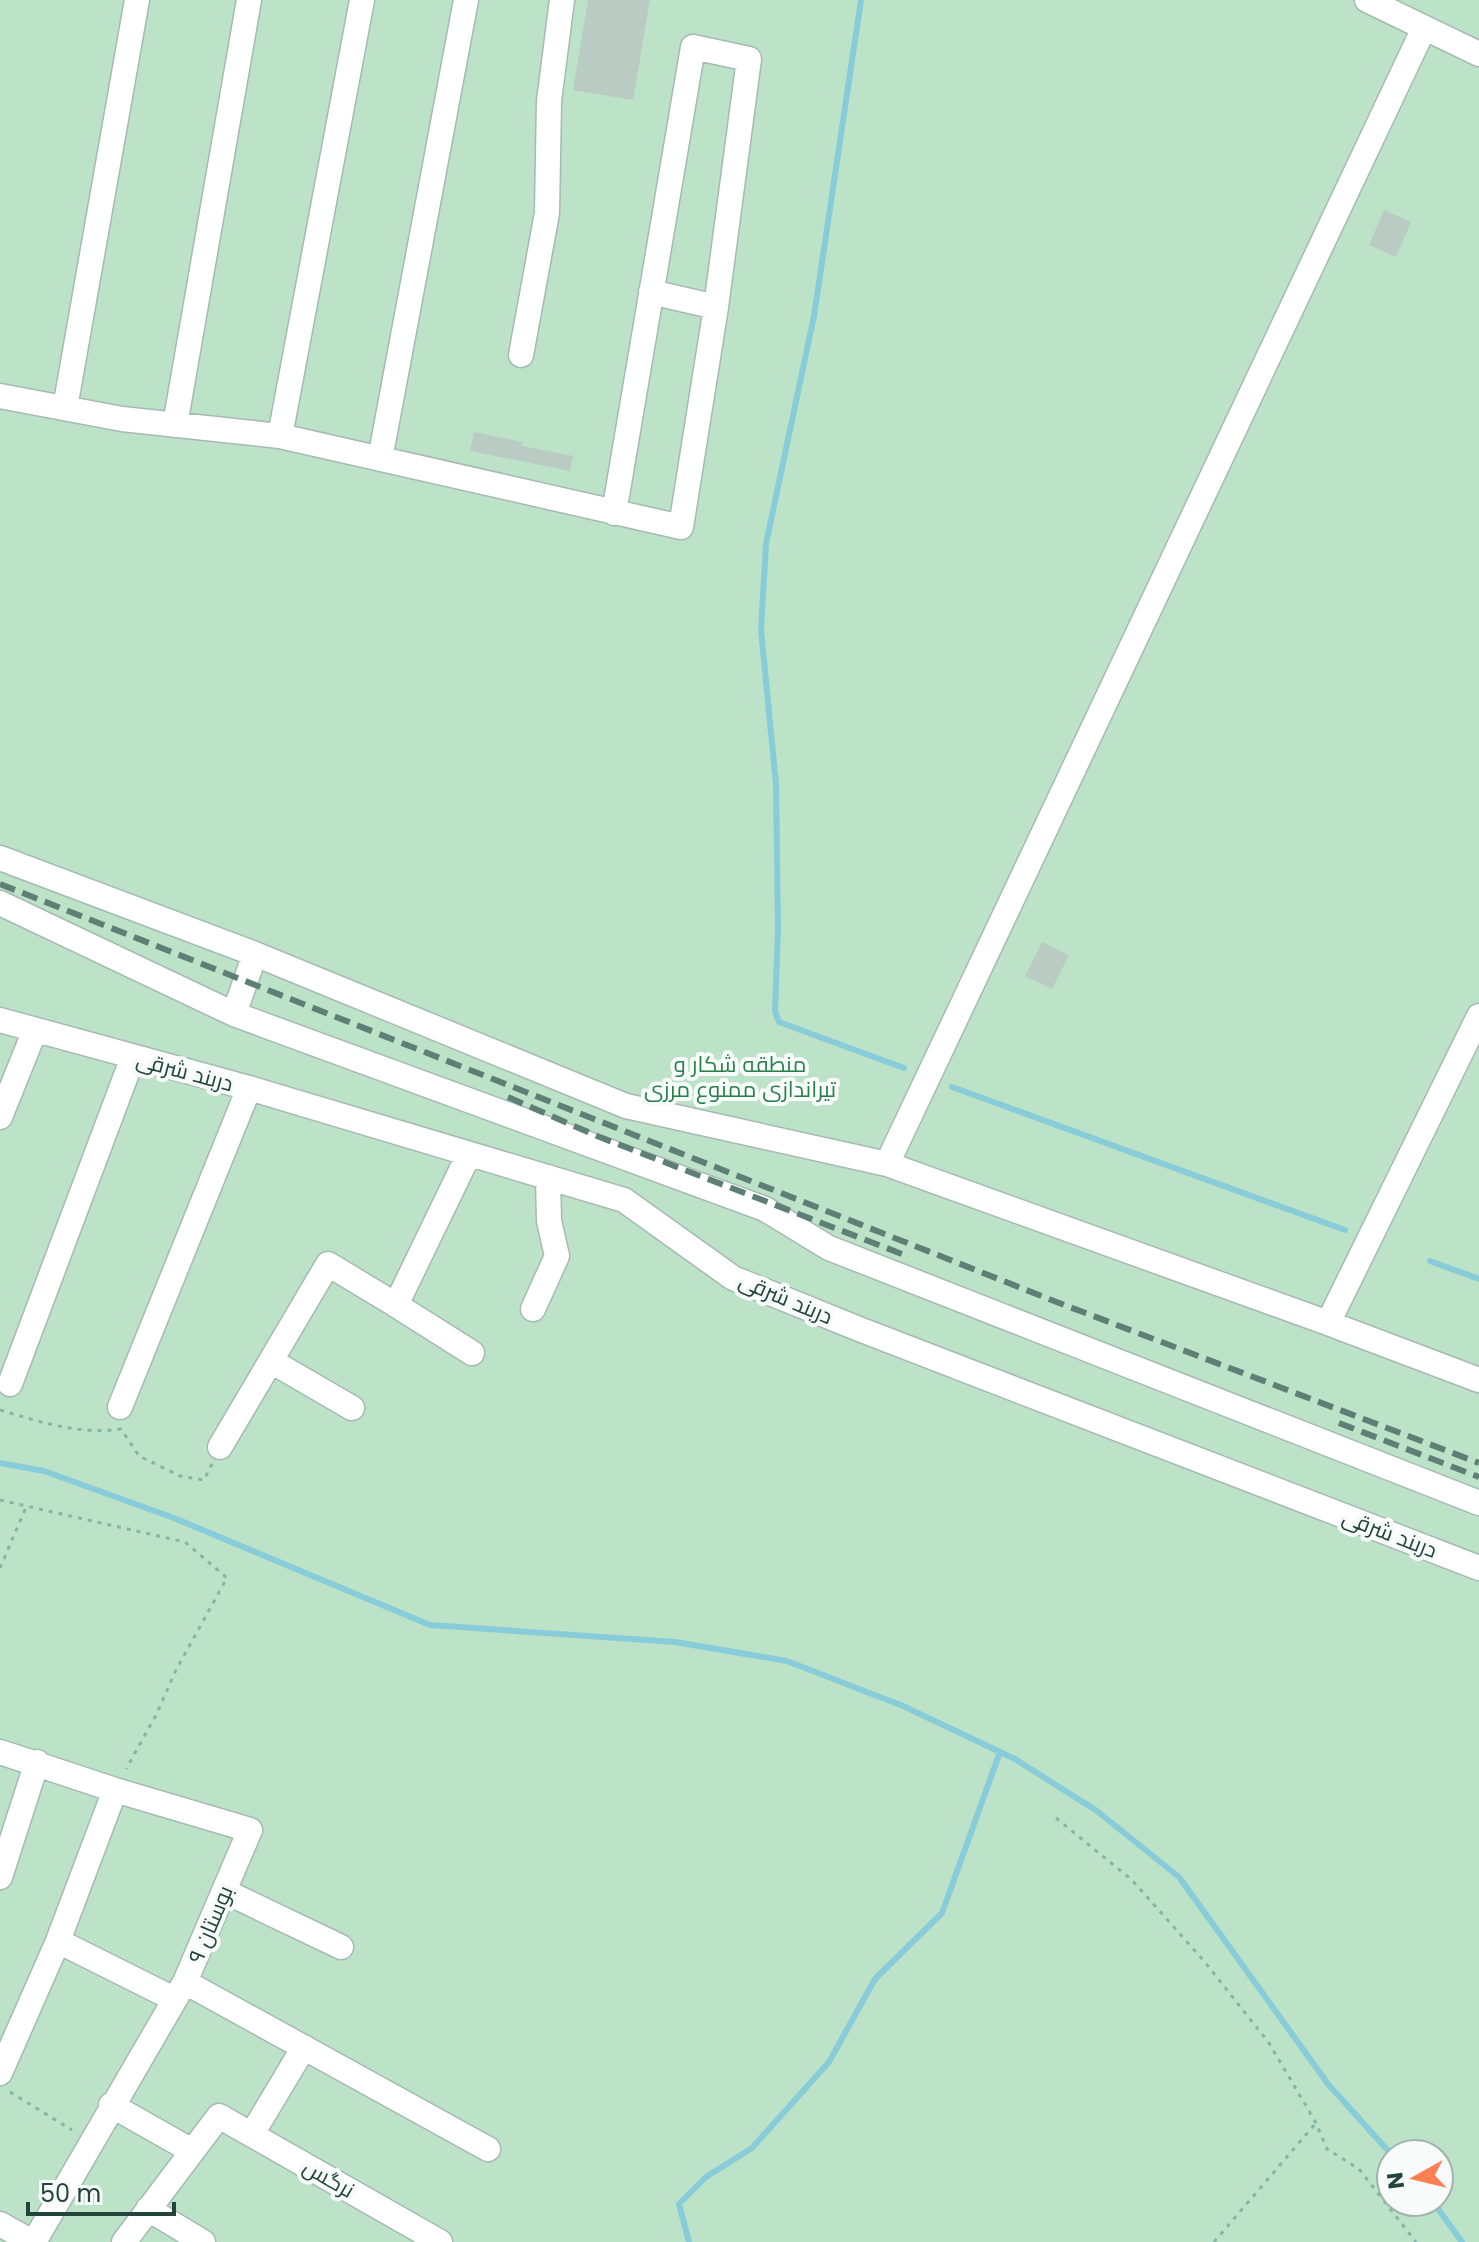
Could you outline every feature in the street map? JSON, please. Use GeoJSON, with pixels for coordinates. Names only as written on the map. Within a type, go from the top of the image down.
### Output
{"type":"FeatureCollection","features":[{"type":"Feature","properties":{"kind":"street"},"geometry":{"type":"LineString","coordinates":[[65,408],[137,0]]}},
{"type":"Feature","properties":{"kind":"street"},"geometry":{"type":"LineString","coordinates":[[175,425],[249,0]]}},
{"type":"Feature","properties":{"kind":"street"},"geometry":{"type":"LineString","coordinates":[[280,436],[362,0]]}},
{"type":"Feature","properties":{"kind":"street"},"geometry":{"type":"LineString","coordinates":[[380,459],[466,0]]}},
{"type":"Feature","properties":{"kind":"street"},"geometry":{"type":"LineString","coordinates":[[521,355],[547,213],[549,101],[562,0]]}},
{"type":"Feature","properties":{"kind":"street"},"geometry":{"type":"LineString","coordinates":[[1367,0],[1479,54]]}},
{"type":"Feature","properties":{"kind":"street"},"geometry":{"type":"LineString","coordinates":[[887,1164],[1424,28]]}},
{"type":"Feature","properties":{"kind":"street"},"geometry":{"type":"LineString","coordinates":[[0,396],[122,419],[280,436],[614,513],[681,527],[716,307],[749,59],[693,47],[614,513]]}},
{"type":"Feature","properties":{"kind":"street"},"geometry":{"type":"LineString","coordinates":[[651,292],[716,307]]}},
{"type":"Feature","properties":{"kind":"street"},"geometry":{"type":"LineString","coordinates":[[0,858],[255,954],[626,1106],[887,1164],[1479,1380]]}},
{"type":"Feature","properties":{"kind":"street"},"geometry":{"type":"LineString","coordinates":[[0,903],[234,1014],[765,1209],[829,1248],[1479,1503]]}},
{"type":"Feature","properties":{"kind":"street"},"geometry":{"type":"LineString","coordinates":[[234,1014],[255,954]]}},
{"type":"Feature","properties":{"kind":"street"},"geometry":{"type":"LineString","coordinates":[[1328,1323],[1479,1016]]}},
{"type":"Feature","properties":{"kind":"street","name":"دربند شرقی"},"geometry":{"type":"LineString","coordinates":[[0,1020],[249,1088],[624,1200],[733,1278],[1479,1568]]}},
{"type":"Feature","properties":{"kind":"street"},"geometry":{"type":"LineString","coordinates":[[0,1117],[35,1030]]}},
{"type":"Feature","properties":{"kind":"street"},"geometry":{"type":"LineString","coordinates":[[10,1384],[133,1057]]}},
{"type":"Feature","properties":{"kind":"street"},"geometry":{"type":"LineString","coordinates":[[120,1407],[249,1088]]}},
{"type":"Feature","properties":{"kind":"street"},"geometry":{"type":"LineString","coordinates":[[396,1305],[469,1154]]}},
{"type":"Feature","properties":{"kind":"street"},"geometry":{"type":"LineString","coordinates":[[533,1309],[557,1256],[549,1221],[548,1177]]}},
{"type":"Feature","properties":{"kind":"street"},"geometry":{"type":"LineString","coordinates":[[220,1447],[328,1264],[472,1353]]}},
{"type":"Feature","properties":{"kind":"street"},"geometry":{"type":"LineString","coordinates":[[271,1361],[352,1408]]}},
{"type":"Feature","properties":{"kind":"street","name":"بوستان ۹"},"geometry":{"type":"LineString","coordinates":[[0,1752],[250,1830],[180,1991],[33,2242]]}},
{"type":"Feature","properties":{"kind":"street"},"geometry":{"type":"LineString","coordinates":[[0,1877],[37,1762]]}},
{"type":"Feature","properties":{"kind":"street"},"geometry":{"type":"LineString","coordinates":[[0,2073],[58,1941],[115,1790]]}},
{"type":"Feature","properties":{"kind":"street"},"geometry":{"type":"LineString","coordinates":[[224,1891],[341,1947]]}},
{"type":"Feature","properties":{"kind":"street"},"geometry":{"type":"LineString","coordinates":[[58,1941],[304,2047],[488,2149]]}},
{"type":"Feature","properties":{"kind":"street"},"geometry":{"type":"LineString","coordinates":[[252,2134],[304,2047]]}},
{"type":"Feature","properties":{"kind":"street"},"geometry":{"type":"LineString","coordinates":[[111,2105],[192,2151],[124,2242]]}},
{"type":"Feature","properties":{"kind":"street","name":"نرگس"},"geometry":{"type":"LineString","coordinates":[[192,2151],[219,2116],[440,2242]]}},
{"type":"Feature","properties":{"kind":"street"},"geometry":{"type":"LineString","coordinates":[[148,2209],[203,2242]]}},
{"type":"Feature","properties":{"kind":"street"},"geometry":{"type":"LineString","coordinates":[[0,2224],[33,2242]]}},
{"type":"Feature","properties":{"kind":"path"},"geometry":{"type":"LineString","coordinates":[[0,1410],[59,1428],[97,1432],[121,1429],[139,1456],[180,1476],[204,1480],[220,1447]]}},
{"type":"Feature","properties":{"kind":"path"},"geometry":{"type":"LineString","coordinates":[[0,1500],[185,1542],[227,1578],[115,1790]]}},
{"type":"Feature","properties":{"kind":"path"},"geometry":{"type":"LineString","coordinates":[[0,1568],[27,1505]]}},
{"type":"Feature","properties":{"kind":"path"},"geometry":{"type":"LineString","coordinates":[[1056,1818],[1132,1880],[1204,1961],[1269,2043],[1316,2123],[1327,2149],[1359,2169],[1416,2242]]}},
{"type":"Feature","properties":{"kind":"path"},"geometry":{"type":"LineString","coordinates":[[0,2086],[91,2141]]}},
{"type":"Feature","properties":{"kind":"path"},"geometry":{"type":"LineString","coordinates":[[1214,2242],[1316,2123]]}},
{"type":"Feature","properties":{"kind":"green space","name":"منطقه شکار و تیراندازی ممنوع مرزی"},"geometry":{"type":"Polygon","coordinates":[[[0,0],[1479,0],[1479,2242],[0,2242],[0,0]]]}},
{"type":"Feature","properties":{"kind":"building"},"geometry":{"type":"Polygon","coordinates":[[[588,0],[650,0],[633,100],[573,90],[588,0]]]}},
{"type":"Feature","properties":{"kind":"building"},"geometry":{"type":"Polygon","coordinates":[[[1384,210],[1411,222],[1396,257],[1369,245],[1384,210]]]}},
{"type":"Feature","properties":{"kind":"building"},"geometry":{"type":"Polygon","coordinates":[[[474,432],[573,456],[570,471],[470,451],[474,432]]]}},
{"type":"Feature","properties":{"kind":"building"},"geometry":{"type":"Polygon","coordinates":[[[1042,942],[1069,955],[1052,989],[1025,976],[1042,942]]]}},
{"type":"Feature","properties":{"kind":"waterway"},"geometry":{"type":"LineString","coordinates":[[861,0],[814,316],[766,544],[761,630],[776,784],[778,929],[775,1011],[779,1022],[904,1068]]}},
{"type":"Feature","properties":{"kind":"waterway"},"geometry":{"type":"LineString","coordinates":[[952,1087],[1345,1230]]}},
{"type":"Feature","properties":{"kind":"waterway"},"geometry":{"type":"LineString","coordinates":[[1430,1261],[1479,1279]]}},
{"type":"Feature","properties":{"kind":"waterway"},"geometry":{"type":"LineString","coordinates":[[0,1463],[44,1471],[174,1518],[430,1625],[675,1642],[787,1661],[903,1706],[1015,1759],[1097,1811],[1179,1877],[1328,2084],[1377,2138]]}},
{"type":"Feature","properties":{"kind":"waterway"},"geometry":{"type":"LineString","coordinates":[[689,2242],[679,2204],[706,2177],[752,2148],[829,2062],[875,1979],[942,1913],[1000,1752]]}},
{"type":"Feature","properties":{"kind":"waterway"},"geometry":{"type":"LineString","coordinates":[[1445,2218],[1462,2242]]}},
{"type":"Feature","properties":{"kind":"railway"},"geometry":{"type":"LineString","coordinates":[[0,884],[1054,1301],[1479,1463]]}},
{"type":"Feature","properties":{"kind":"railway"},"geometry":{"type":"LineString","coordinates":[[508,1097],[597,1136],[902,1254]]}},
{"type":"Feature","properties":{"kind":"railway"},"geometry":{"type":"LineString","coordinates":[[1339,1423],[1479,1477]]}}]}
